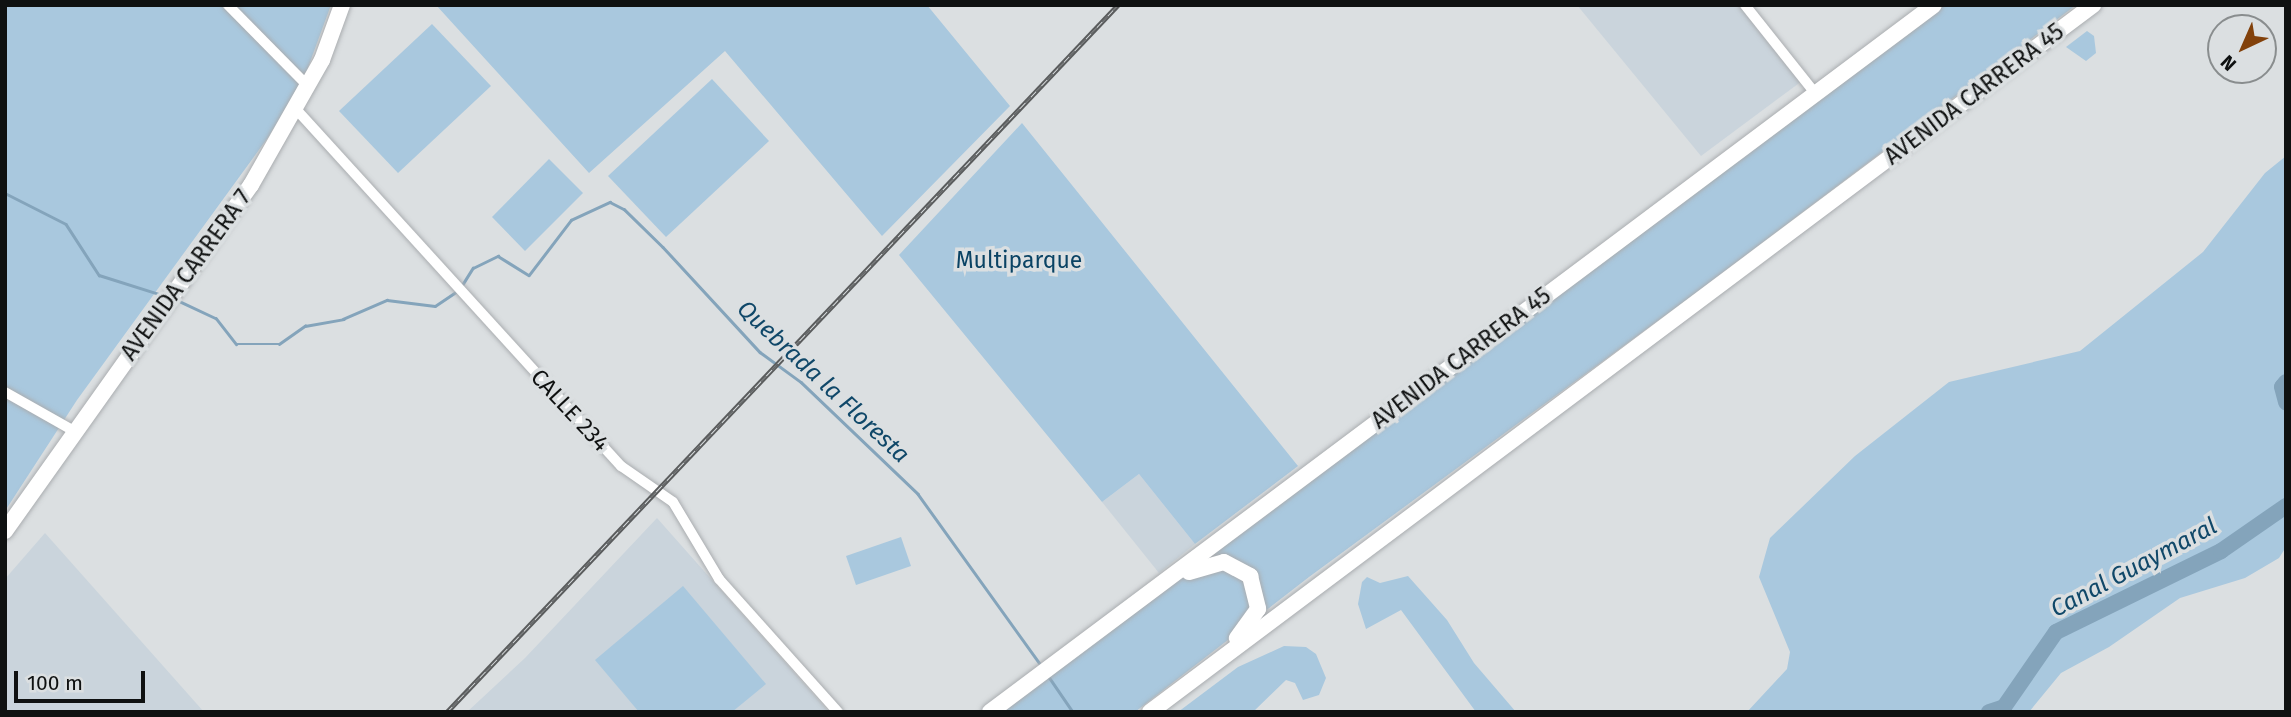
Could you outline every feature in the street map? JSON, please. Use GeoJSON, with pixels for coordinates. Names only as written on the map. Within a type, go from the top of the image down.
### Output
{"type":"FeatureCollection","features":[{"type":"Feature","properties":{"kind":"main road","name":"AVENIDA CARRERA 7"},"geometry":{"type":"LineString","coordinates":[[5,531],[74,431],[216,237],[296,109],[342,5]]}},
{"type":"Feature","properties":{"kind":"main road","name":"AVENIDA CARRERA 45"},"geometry":{"type":"LineString","coordinates":[[990,712],[1934,5]]}},
{"type":"Feature","properties":{"kind":"main road","name":"AVENIDA CARRERA 45"},"geometry":{"type":"LineString","coordinates":[[1150,712],[2093,5]]}},
{"type":"Feature","properties":{"kind":"main road"},"geometry":{"type":"LineString","coordinates":[[1135,604],[1215,562],[1241,568],[1254,582],[1258,609],[1250,625],[1186,685]]}},
{"type":"Feature","properties":{"kind":"street"},"geometry":{"type":"LineString","coordinates":[[228,5],[308,86]]}},
{"type":"Feature","properties":{"kind":"street"},"geometry":{"type":"LineString","coordinates":[[1745,5],[1815,93]]}},
{"type":"Feature","properties":{"kind":"street","name":"CALLE 234"},"geometry":{"type":"LineString","coordinates":[[296,109],[621,466],[673,502],[719,579],[838,712]]}},
{"type":"Feature","properties":{"kind":"street"},"geometry":{"type":"LineString","coordinates":[[5,391],[74,431]]}},
{"type":"Feature","properties":{"kind":"shaded area"},"geometry":{"type":"Polygon","coordinates":[[[1577,5],[1739,5],[1802,81],[1701,156],[1577,5]]]}},
{"type":"Feature","properties":{"kind":"shaded area"},"geometry":{"type":"Polygon","coordinates":[[[1139,474],[1195,544],[1159,573],[1102,502],[1139,474]]]}},
{"type":"Feature","properties":{"kind":"shaded area"},"geometry":{"type":"Polygon","coordinates":[[[657,518],[829,712],[467,712],[525,658],[657,518]]]}},
{"type":"Feature","properties":{"kind":"shaded area"},"geometry":{"type":"Polygon","coordinates":[[[45,533],[204,712],[5,712],[5,579],[45,533]]]}},
{"type":"Feature","properties":{"kind":"green space"},"geometry":{"type":"Polygon","coordinates":[[[5,5],[331,5],[306,73],[269,136],[77,400],[5,511],[5,5]]]}},
{"type":"Feature","properties":{"kind":"green space","name":"Multiparque"},"geometry":{"type":"Polygon","coordinates":[[[436,5],[927,5],[1010,106],[882,236],[725,51],[589,173],[436,5]]]}},
{"type":"Feature","properties":{"kind":"green space"},"geometry":{"type":"Polygon","coordinates":[[[1945,5],[2076,5],[1701,289],[1309,577],[1135,712],[1001,712],[1945,5]]]}},
{"type":"Feature","properties":{"kind":"green space"},"geometry":{"type":"Polygon","coordinates":[[[432,24],[491,86],[398,173],[339,111],[432,24]]]}},
{"type":"Feature","properties":{"kind":"green space"},"geometry":{"type":"Polygon","coordinates":[[[2087,31],[2094,36],[2096,53],[2086,61],[2066,47],[2087,31]]]}},
{"type":"Feature","properties":{"kind":"green space"},"geometry":{"type":"Polygon","coordinates":[[[712,79],[769,141],[666,237],[608,176],[712,79]]]}},
{"type":"Feature","properties":{"kind":"green space","name":"Multiparque"},"geometry":{"type":"Polygon","coordinates":[[[1022,123],[1298,466],[1195,544],[1139,474],[1102,502],[899,255],[1022,123]]]}},
{"type":"Feature","properties":{"kind":"green space"},"geometry":{"type":"Polygon","coordinates":[[[2286,156],[2286,547],[2279,558],[2245,578],[2180,598],[2109,647],[2061,673],[2029,712],[1747,712],[1787,669],[1790,652],[1759,577],[1770,538],[1855,456],[1949,382],[2080,351],[2203,252],[2265,173],[2286,156]]]}},
{"type":"Feature","properties":{"kind":"green space"},"geometry":{"type":"Polygon","coordinates":[[[549,159],[583,193],[525,251],[492,217],[549,159]]]}},
{"type":"Feature","properties":{"kind":"green space"},"geometry":{"type":"Polygon","coordinates":[[[901,537],[911,566],[856,585],[846,556],[901,537]]]}},
{"type":"Feature","properties":{"kind":"green space"},"geometry":{"type":"Polygon","coordinates":[[[1408,576],[1447,620],[1474,663],[1516,712],[1476,712],[1401,610],[1366,629],[1358,604],[1362,582],[1367,577],[1380,583],[1408,576]]]}},
{"type":"Feature","properties":{"kind":"green space"},"geometry":{"type":"Polygon","coordinates":[[[683,586],[766,684],[732,712],[639,712],[595,660],[683,586]]]}},
{"type":"Feature","properties":{"kind":"green space"},"geometry":{"type":"Polygon","coordinates":[[[1284,646],[1306,647],[1316,654],[1326,678],[1319,695],[1303,700],[1295,683],[1286,680],[1253,712],[1178,712],[1238,667],[1284,646]]]}},
{"type":"Feature","properties":{"kind":"waterway","name":"Quebrada la Floresta"},"geometry":{"type":"LineString","coordinates":[[5,193],[66,224],[99,275],[159,294]]}},
{"type":"Feature","properties":{"kind":"waterway","name":"Quebrada la Floresta"},"geometry":{"type":"LineString","coordinates":[[181,302],[216,318],[236,344],[279,344],[305,326],[343,319],[387,300],[435,306],[459,290],[473,268],[498,256],[529,275],[571,220],[610,202],[624,209],[663,247],[760,352],[801,382],[918,494],[1041,665]]}},
{"type":"Feature","properties":{"kind":"waterway","name":"Canal Guaymaral"},"geometry":{"type":"LineString","coordinates":[[2286,382],[2282,387],[2286,402]]}},
{"type":"Feature","properties":{"kind":"waterway","name":"Canal Guaymaral"},"geometry":{"type":"LineString","coordinates":[[1989,712],[2004,707],[2056,632],[2221,551],[2286,506]]}},
{"type":"Feature","properties":{"kind":"waterway","name":"Quebrada la Floresta"},"geometry":{"type":"LineString","coordinates":[[1049,677],[1073,712]]}},
{"type":"Feature","properties":{"kind":"railway"},"geometry":{"type":"LineString","coordinates":[[447,712],[1118,5]]}}]}
